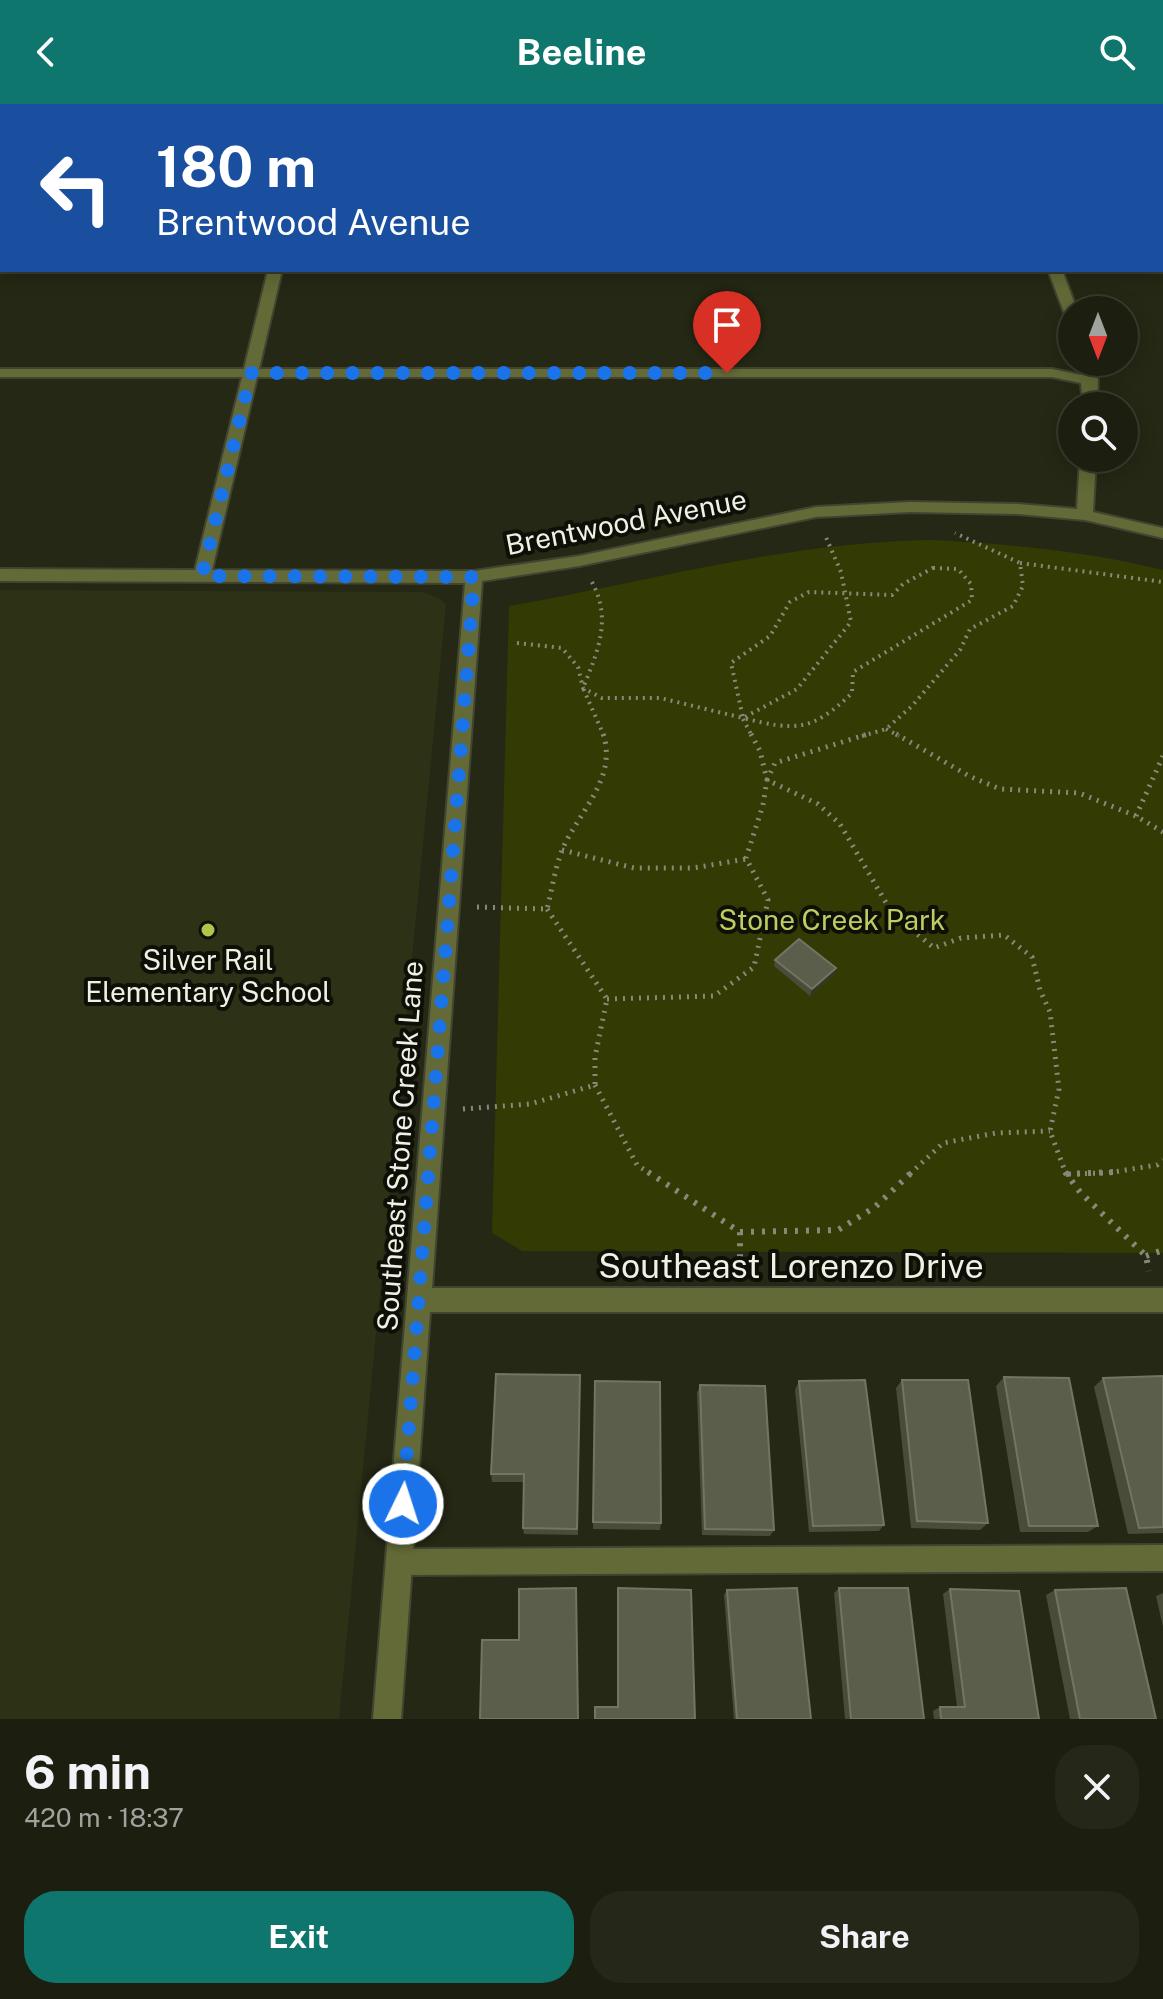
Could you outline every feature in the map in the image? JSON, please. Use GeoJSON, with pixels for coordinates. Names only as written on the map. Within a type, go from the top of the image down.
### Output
{"type":"FeatureCollection","features":[{"type":"Feature","properties":{"kind":"street"},"geometry":{"type":"LineString","coordinates":[[202,576],[275,272]]}},
{"type":"Feature","properties":{"kind":"street"},"geometry":{"type":"LineString","coordinates":[[1056,272],[1065,296]]}},
{"type":"Feature","properties":{"kind":"street"},"geometry":{"type":"LineString","coordinates":[[0,373],[1052,373],[1091,381]]}},
{"type":"Feature","properties":{"kind":"street"},"geometry":{"type":"LineString","coordinates":[[1090,376],[1091,392]]}},
{"type":"Feature","properties":{"kind":"street"},"geometry":{"type":"LineString","coordinates":[[1085,515],[1087,472]]}},
{"type":"Feature","properties":{"kind":"street","name":"Brentwood Avenue"},"geometry":{"type":"LineString","coordinates":[[0,575],[474,577],[579,561],[816,512],[910,507],[1018,509],[1085,515],[1163,533]]}},
{"type":"Feature","properties":{"kind":"street","name":"Southeast Stone Creek Lane"},"geometry":{"type":"LineString","coordinates":[[387,1719],[474,577]]}},
{"type":"Feature","properties":{"kind":"street","name":"Southeast Lorenzo Drive"},"geometry":{"type":"LineString","coordinates":[[418,1300],[1163,1300]]}},
{"type":"Feature","properties":{"kind":"street"},"geometry":{"type":"LineString","coordinates":[[399,1562],[1163,1558]]}},
{"type":"Feature","properties":{"kind":"path"},"geometry":{"type":"LineString","coordinates":[[743,718],[797,689],[851,622],[847,593],[816,512]]}},
{"type":"Feature","properties":{"kind":"path"},"geometry":{"type":"LineString","coordinates":[[952,531],[997,555],[1020,563],[1163,582]]}},
{"type":"Feature","properties":{"kind":"path"},"geometry":{"type":"LineString","coordinates":[[579,561],[601,595],[606,616],[601,643],[583,688]]}},
{"type":"Feature","properties":{"kind":"path"},"geometry":{"type":"LineString","coordinates":[[607,999],[714,996],[754,967],[768,900],[746,858],[763,805],[767,780],[775,763],[886,729],[912,706],[960,650],[970,629],[1013,606],[1023,586],[1020,563]]}},
{"type":"Feature","properties":{"kind":"path"},"geometry":{"type":"LineString","coordinates":[[583,688],[602,698],[660,698],[743,718],[792,731],[826,719],[852,693],[853,672],[972,600],[971,584],[958,569],[933,568],[903,584],[892,595],[809,592],[790,602],[770,636],[731,663],[743,718],[760,751],[767,780]]}},
{"type":"Feature","properties":{"kind":"path"},"geometry":{"type":"LineString","coordinates":[[517,643],[562,648],[578,667],[583,688],[605,739],[606,767],[597,790],[562,850],[547,909],[607,999],[595,1057],[595,1085],[637,1165],[740,1232],[838,1230],[875,1207],[943,1143],[996,1133],[1050,1131]]}},
{"type":"Feature","properties":{"kind":"path"},"geometry":{"type":"LineString","coordinates":[[886,729],[969,776],[1000,789],[1079,793],[1136,816],[1163,832]]}},
{"type":"Feature","properties":{"kind":"path"},"geometry":{"type":"LineString","coordinates":[[1136,816],[1163,756]]}},
{"type":"Feature","properties":{"kind":"path"},"geometry":{"type":"LineString","coordinates":[[767,780],[818,804],[840,824],[892,913],[934,948],[961,938],[1004,935],[1032,957],[1040,990],[1050,1012],[1059,1089],[1050,1131],[1066,1174],[1080,1192],[1146,1256],[1163,1250]]}},
{"type":"Feature","properties":{"kind":"path"},"geometry":{"type":"LineString","coordinates":[[562,850],[634,868],[693,868],[746,858]]}},
{"type":"Feature","properties":{"kind":"path"},"geometry":{"type":"LineString","coordinates":[[448,907],[547,909]]}},
{"type":"Feature","properties":{"kind":"path"},"geometry":{"type":"LineString","coordinates":[[433,1108],[505,1111],[545,1103],[595,1085]]}},
{"type":"Feature","properties":{"kind":"path"},"geometry":{"type":"LineString","coordinates":[[1066,1174],[1107,1173],[1157,1165],[1163,1160]]}},
{"type":"Feature","properties":{"kind":"path"},"geometry":{"type":"LineString","coordinates":[[740,1232],[740,1263]]}},
{"type":"Feature","properties":{"kind":"shaded area","name":"Silver Rail Elementary School"},"geometry":{"type":"Polygon","coordinates":[[[0,590],[423,592],[446,605],[339,1719],[0,1719],[0,590]]]}},
{"type":"Feature","properties":{"kind":"green space","name":"Stone Creek Park"},"geometry":{"type":"Polygon","coordinates":[[[931,540],[1048,549],[1163,570],[1163,1253],[522,1251],[492,1233],[509,606],[772,555],[878,542],[931,540]]]}},
{"type":"Feature","properties":{"kind":"building"},"geometry":{"type":"Polygon","coordinates":[[[799,939],[836,968],[812,989],[775,960],[799,939]]]}},
{"type":"Feature","properties":{"kind":"building"},"geometry":{"type":"Polygon","coordinates":[[[496,1374],[580,1375],[577,1529],[523,1528],[524,1474],[491,1474],[496,1374]]]}},
{"type":"Feature","properties":{"kind":"building"},"geometry":{"type":"Polygon","coordinates":[[[1163,1376],[1163,1527],[1139,1528],[1103,1378],[1163,1376]]]}},
{"type":"Feature","properties":{"kind":"building"},"geometry":{"type":"Polygon","coordinates":[[[1004,1377],[1069,1378],[1098,1526],[1029,1526],[1004,1377]]]}},
{"type":"Feature","properties":{"kind":"building"},"geometry":{"type":"Polygon","coordinates":[[[865,1380],[884,1525],[813,1526],[799,1381],[865,1380]]]}},
{"type":"Feature","properties":{"kind":"building"},"geometry":{"type":"Polygon","coordinates":[[[902,1380],[968,1380],[988,1523],[917,1521],[902,1380]]]}},
{"type":"Feature","properties":{"kind":"building"},"geometry":{"type":"Polygon","coordinates":[[[595,1381],[660,1382],[661,1523],[593,1522],[595,1381]]]}},
{"type":"Feature","properties":{"kind":"building"},"geometry":{"type":"Polygon","coordinates":[[[700,1385],[765,1386],[774,1530],[705,1529],[700,1385]]]}},
{"type":"Feature","properties":{"kind":"building"},"geometry":{"type":"Polygon","coordinates":[[[576,1588],[578,1719],[480,1719],[482,1640],[519,1640],[519,1589],[576,1588]]]}},
{"type":"Feature","properties":{"kind":"building"},"geometry":{"type":"Polygon","coordinates":[[[618,1588],[691,1590],[695,1719],[595,1719],[595,1707],[618,1707],[618,1588]]]}},
{"type":"Feature","properties":{"kind":"building"},"geometry":{"type":"Polygon","coordinates":[[[797,1588],[811,1719],[737,1719],[727,1590],[797,1588]]]}},
{"type":"Feature","properties":{"kind":"building"},"geometry":{"type":"Polygon","coordinates":[[[839,1588],[908,1588],[924,1719],[851,1719],[839,1588]]]}},
{"type":"Feature","properties":{"kind":"building"},"geometry":{"type":"Polygon","coordinates":[[[1126,1588],[1156,1719],[1080,1719],[1055,1590],[1126,1588]]]}},
{"type":"Feature","properties":{"kind":"building"},"geometry":{"type":"Polygon","coordinates":[[[950,1589],[1019,1591],[1039,1719],[941,1719],[940,1707],[965,1707],[950,1589]]]}},
{"type":"Feature","properties":{"kind":"place","name":"Silver Rail Elementary School"},"geometry":{"type":"Point","coordinates":[208,930]}},
{"type":"Feature","properties":{"kind":"route"},"geometry":{"type":"LineString","coordinates":[[403,1504],[474,577],[202,576],[251,373],[727,373]]}}]}
